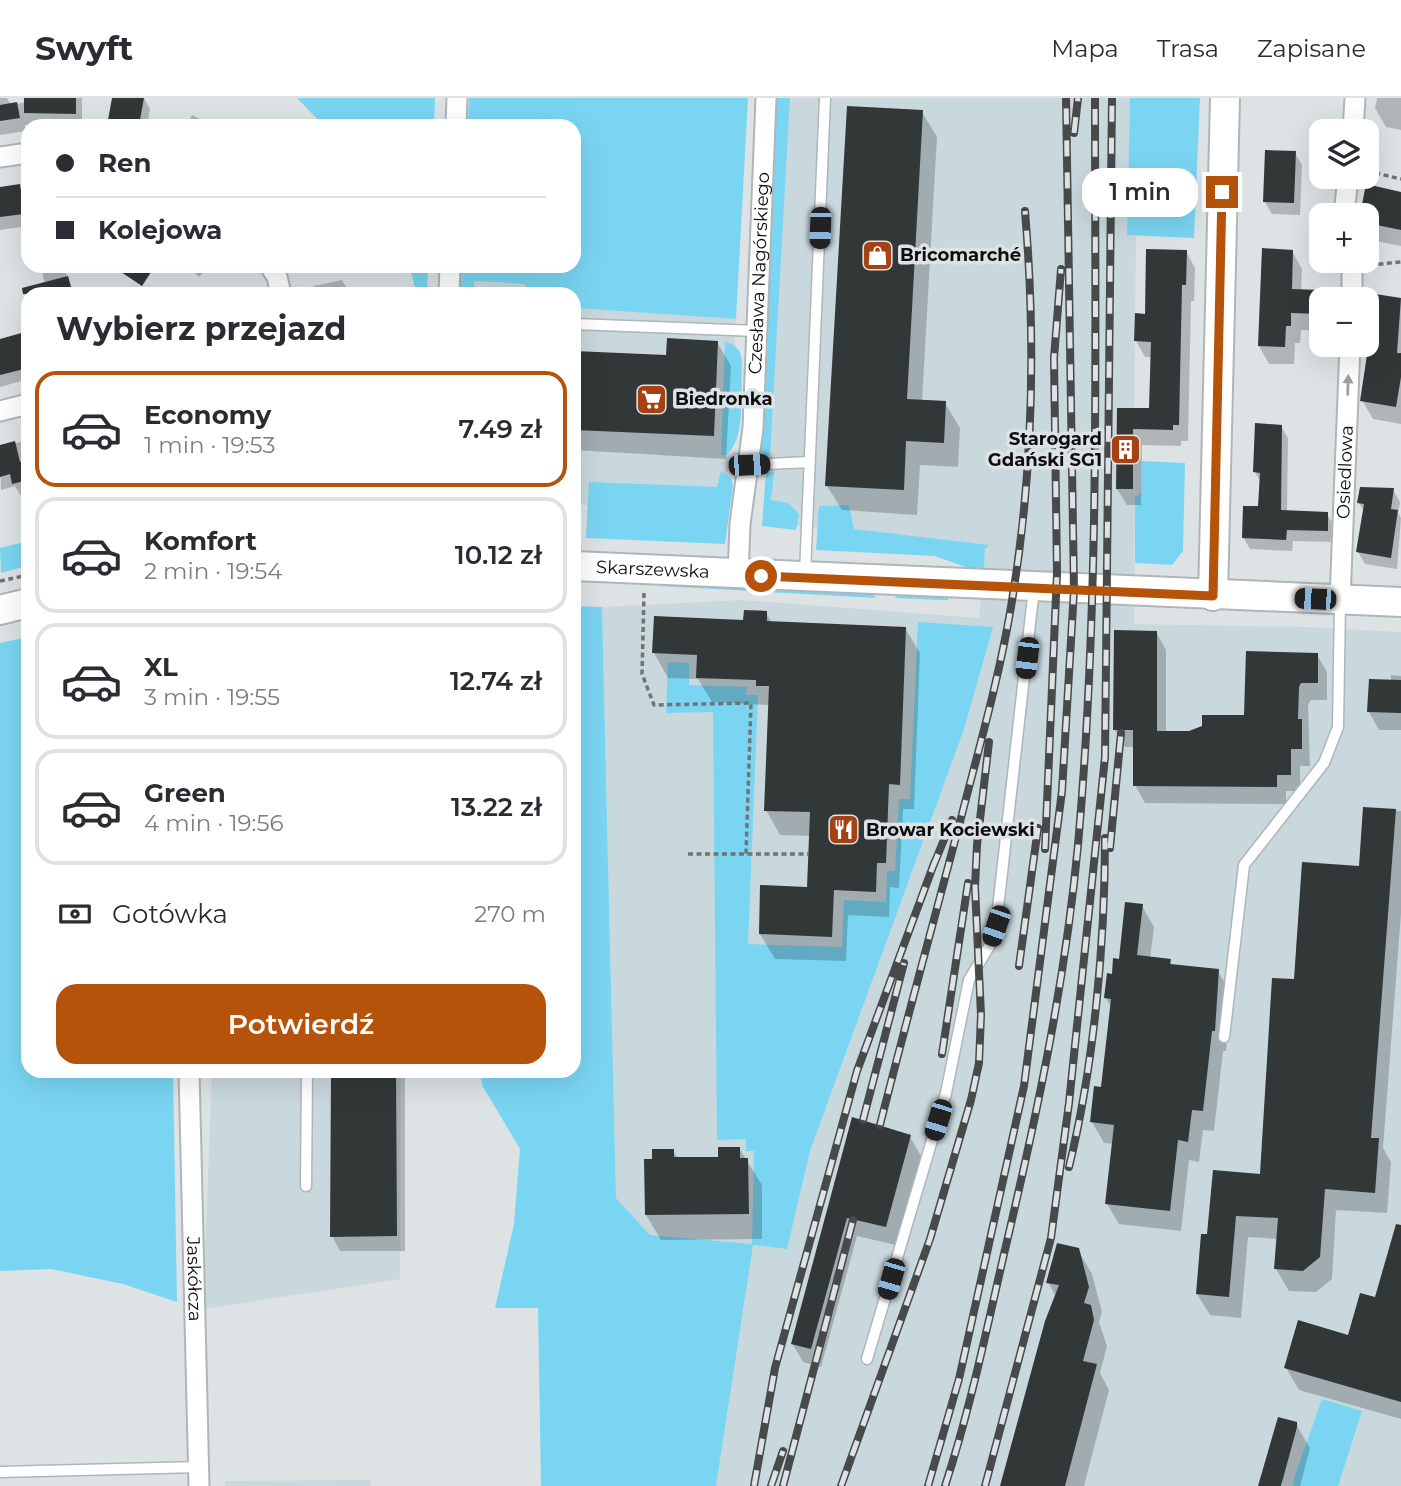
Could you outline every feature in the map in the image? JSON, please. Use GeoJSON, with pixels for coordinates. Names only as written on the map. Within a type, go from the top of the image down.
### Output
{"type":"FeatureCollection","features":[{"type":"Feature","properties":{"kind":"main road"},"geometry":{"type":"LineString","coordinates":[[1213,596],[1225,98]]}},
{"type":"Feature","properties":{"kind":"main road","name":"Skarszewska"},"geometry":{"type":"LineString","coordinates":[[581,566],[1213,596],[1401,601]]}},
{"type":"Feature","properties":{"kind":"main road"},"geometry":{"type":"LineString","coordinates":[[0,610],[21,605]]}},
{"type":"Feature","properties":{"kind":"street"},"geometry":{"type":"LineString","coordinates":[[456,119],[457,98]]}},
{"type":"Feature","properties":{"kind":"street","name":"Czesława Nagórskiego"},"geometry":{"type":"LineString","coordinates":[[738,575],[740,524],[749,465],[758,331],[766,98]]}},
{"type":"Feature","properties":{"kind":"street"},"geometry":{"type":"LineString","coordinates":[[1353,119],[1354,98]]}},
{"type":"Feature","properties":{"kind":"street"},"geometry":{"type":"LineString","coordinates":[[0,157],[21,154]]}},
{"type":"Feature","properties":{"kind":"street","name":"Osiedlowa"},"geometry":{"type":"LineString","coordinates":[[1340,600],[1350,357]]}},
{"type":"Feature","properties":{"kind":"street"},"geometry":{"type":"LineString","coordinates":[[0,411],[21,406]]}},
{"type":"Feature","properties":{"kind":"street","name":"Jaskółcza"},"geometry":{"type":"LineString","coordinates":[[190,1078],[199,1477]]}},
{"type":"Feature","properties":{"kind":"lane"},"geometry":{"type":"LineString","coordinates":[[806,578],[825,98]]}},
{"type":"Feature","properties":{"kind":"lane"},"geometry":{"type":"LineString","coordinates":[[581,324],[758,331]]}},
{"type":"Feature","properties":{"kind":"lane"},"geometry":{"type":"LineString","coordinates":[[749,465],[810,462]]}},
{"type":"Feature","properties":{"kind":"lane"},"geometry":{"type":"LineString","coordinates":[[867,1359],[946,1093],[970,980],[990,945],[996,926],[1034,588]]}},
{"type":"Feature","properties":{"kind":"lane"},"geometry":{"type":"LineString","coordinates":[[1224,1037],[1244,865],[1324,764],[1338,727],[1340,600]]}},
{"type":"Feature","properties":{"kind":"lane"},"geometry":{"type":"LineString","coordinates":[[306,1186],[307,1078]]}},
{"type":"Feature","properties":{"kind":"lane"},"geometry":{"type":"LineString","coordinates":[[0,1472],[199,1477]]}},
{"type":"Feature","properties":{"kind":"path"},"geometry":{"type":"LineString","coordinates":[[1379,174],[1401,179]]}},
{"type":"Feature","properties":{"kind":"path"},"geometry":{"type":"LineString","coordinates":[[1379,263],[1401,262]]}},
{"type":"Feature","properties":{"kind":"path"},"geometry":{"type":"LineString","coordinates":[[642,570],[642,674],[654,705],[751,703],[746,854]]}},
{"type":"Feature","properties":{"kind":"path"},"geometry":{"type":"LineString","coordinates":[[0,581],[21,576]]}},
{"type":"Feature","properties":{"kind":"path"},"geometry":{"type":"LineString","coordinates":[[688,854],[808,854]]}},
{"type":"Feature","properties":{"kind":"shaded area"},"geometry":{"type":"Polygon","coordinates":[[[297,98],[435,98],[434,119],[317,119],[297,98]]]}},
{"type":"Feature","properties":{"kind":"shaded area"},"geometry":{"type":"Polygon","coordinates":[[[469,98],[748,98],[736,319],[581,308],[581,287],[525,287],[525,284],[474,281],[474,287],[460,287],[461,273],[581,273],[581,119],[468,119],[469,98]]]}},
{"type":"Feature","properties":{"kind":"shaded area"},"geometry":{"type":"Polygon","coordinates":[[[775,98],[790,98],[770,456],[764,455],[761,449],[768,343],[767,279],[775,98]]]}},
{"type":"Feature","properties":{"kind":"shaded area"},"geometry":{"type":"Polygon","coordinates":[[[789,98],[1130,98],[1127,235],[1136,236],[1134,442],[1141,443],[1142,461],[1141,492],[1135,498],[1134,624],[1306,627],[1401,632],[1401,1486],[716,1486],[752,1244],[650,1235],[616,1198],[602,607],[741,600],[979,618],[986,545],[766,523],[789,98]]]}},
{"type":"Feature","properties":{"kind":"shaded area"},"geometry":{"type":"Polygon","coordinates":[[[1130,98],[1200,98],[1194,238],[1127,235],[1130,98]]]}},
{"type":"Feature","properties":{"kind":"shaded area"},"geometry":{"type":"Polygon","coordinates":[[[411,273],[428,273],[427,287],[415,287],[411,273]]]}},
{"type":"Feature","properties":{"kind":"shaded area"},"geometry":{"type":"Polygon","coordinates":[[[473,281],[526,284],[526,287],[473,287],[473,281]]]}},
{"type":"Feature","properties":{"kind":"shaded area"},"geometry":{"type":"Polygon","coordinates":[[[581,308],[736,319],[725,519],[581,505],[581,308]]]}},
{"type":"Feature","properties":{"kind":"shaded area"},"geometry":{"type":"Polygon","coordinates":[[[725,341],[737,348],[742,362],[741,412],[733,448],[726,455],[721,455],[725,341]]]}},
{"type":"Feature","properties":{"kind":"shaded area"},"geometry":{"type":"Polygon","coordinates":[[[1142,461],[1185,463],[1183,551],[1172,565],[1135,563],[1135,498],[1141,492],[1142,461]]]}},
{"type":"Feature","properties":{"kind":"shaded area"},"geometry":{"type":"Polygon","coordinates":[[[721,471],[731,478],[733,485],[725,544],[586,538],[589,482],[717,487],[721,471]]]}},
{"type":"Feature","properties":{"kind":"shaded area"},"geometry":{"type":"Polygon","coordinates":[[[766,472],[774,472],[771,500],[788,503],[799,514],[796,530],[762,526],[766,472]]]}},
{"type":"Feature","properties":{"kind":"shaded area"},"geometry":{"type":"Polygon","coordinates":[[[849,505],[854,529],[989,545],[985,549],[984,568],[968,568],[935,556],[816,550],[819,506],[849,505]]]}},
{"type":"Feature","properties":{"kind":"shaded area"},"geometry":{"type":"Polygon","coordinates":[[[21,543],[21,568],[1,573],[0,548],[21,543]]]}},
{"type":"Feature","properties":{"kind":"shaded area"},"geometry":{"type":"Polygon","coordinates":[[[676,582],[871,591],[876,598],[660,586],[676,582]]]}},
{"type":"Feature","properties":{"kind":"shaded area"},"geometry":{"type":"Polygon","coordinates":[[[900,594],[948,596],[948,600],[894,598],[900,594]]]}},
{"type":"Feature","properties":{"kind":"shaded area"},"geometry":{"type":"Polygon","coordinates":[[[581,606],[602,607],[616,1198],[650,1235],[752,1244],[754,1151],[746,1151],[746,1139],[717,1140],[713,712],[666,713],[668,662],[689,663],[689,685],[747,687],[746,695],[758,695],[748,944],[842,947],[844,900],[886,902],[887,871],[895,871],[899,799],[910,799],[918,622],[993,627],[964,729],[810,1151],[787,1249],[753,1245],[716,1486],[541,1486],[538,1308],[495,1308],[514,1224],[520,1149],[482,1085],[482,1078],[581,1078],[581,606]]]}},
{"type":"Feature","properties":{"kind":"shaded area"},"geometry":{"type":"Polygon","coordinates":[[[21,638],[21,1078],[173,1078],[177,1302],[123,1284],[51,1269],[0,1271],[0,643],[21,638]]]}},
{"type":"Feature","properties":{"kind":"shaded area"},"geometry":{"type":"Polygon","coordinates":[[[212,1078],[401,1078],[400,1279],[203,1309],[212,1078]]]}},
{"type":"Feature","properties":{"kind":"shaded area"},"geometry":{"type":"Polygon","coordinates":[[[1322,1399],[1362,1411],[1338,1486],[1295,1486],[1292,1484],[1322,1399]]]}},
{"type":"Feature","properties":{"kind":"shaded area"},"geometry":{"type":"Polygon","coordinates":[[[370,1480],[371,1486],[225,1486],[225,1481],[370,1480]]]}},
{"type":"Feature","properties":{"kind":"building"},"geometry":{"type":"Polygon","coordinates":[[[24,98],[76,98],[76,114],[24,113],[24,98]]]}},
{"type":"Feature","properties":{"kind":"building"},"geometry":{"type":"Polygon","coordinates":[[[112,98],[144,98],[140,119],[108,119],[112,98]]]}},
{"type":"Feature","properties":{"kind":"building"},"geometry":{"type":"Polygon","coordinates":[[[17,102],[20,118],[0,121],[0,105],[17,102]]]}},
{"type":"Feature","properties":{"kind":"building","name":"Bricomarché"},"geometry":{"type":"Polygon","coordinates":[[[847,106],[923,110],[907,399],[946,401],[944,443],[906,441],[904,490],[825,486],[847,106]]]}},
{"type":"Feature","properties":{"kind":"building"},"geometry":{"type":"Polygon","coordinates":[[[1265,150],[1296,151],[1294,203],[1263,202],[1265,150]]]}},
{"type":"Feature","properties":{"kind":"building"},"geometry":{"type":"Polygon","coordinates":[[[20,184],[21,214],[0,217],[0,187],[20,184]]]}},
{"type":"Feature","properties":{"kind":"building"},"geometry":{"type":"Polygon","coordinates":[[[1379,187],[1401,192],[1401,230],[1379,225],[1379,203],[1362,203],[1365,189],[1379,187]]]}},
{"type":"Feature","properties":{"kind":"building"},"geometry":{"type":"Polygon","coordinates":[[[1262,248],[1293,250],[1292,289],[1309,290],[1309,314],[1291,313],[1291,326],[1286,326],[1285,347],[1258,346],[1262,248]]]}},
{"type":"Feature","properties":{"kind":"building"},"geometry":{"type":"Polygon","coordinates":[[[1146,249],[1187,250],[1186,285],[1182,285],[1179,425],[1173,425],[1173,430],[1133,429],[1133,489],[1116,489],[1117,408],[1149,408],[1151,342],[1134,341],[1135,313],[1145,314],[1146,249]]]}},
{"type":"Feature","properties":{"kind":"building"},"geometry":{"type":"Polygon","coordinates":[[[122,273],[150,273],[142,286],[122,273]]]}},
{"type":"Feature","properties":{"kind":"building"},"geometry":{"type":"Polygon","coordinates":[[[68,276],[71,287],[26,287],[68,276]]]}},
{"type":"Feature","properties":{"kind":"building"},"geometry":{"type":"Polygon","coordinates":[[[1379,295],[1401,298],[1397,353],[1401,353],[1401,377],[1396,407],[1360,401],[1367,357],[1379,357],[1379,295]]]}},
{"type":"Feature","properties":{"kind":"building"},"geometry":{"type":"Polygon","coordinates":[[[21,333],[21,370],[0,375],[0,339],[21,333]]]}},
{"type":"Feature","properties":{"kind":"building"},"geometry":{"type":"Polygon","coordinates":[[[667,338],[718,341],[714,436],[581,430],[581,351],[666,355],[667,338]]]}},
{"type":"Feature","properties":{"kind":"building"},"geometry":{"type":"Polygon","coordinates":[[[1255,423],[1282,425],[1281,510],[1328,512],[1328,531],[1287,530],[1286,540],[1242,538],[1243,506],[1258,506],[1260,473],[1253,472],[1255,423]]]}},
{"type":"Feature","properties":{"kind":"building"},"geometry":{"type":"Polygon","coordinates":[[[15,441],[21,462],[21,482],[12,484],[10,474],[0,477],[0,445],[15,441]]]}},
{"type":"Feature","properties":{"kind":"building"},"geometry":{"type":"Polygon","coordinates":[[[1360,487],[1394,488],[1391,509],[1398,510],[1391,558],[1356,552],[1364,504],[1357,503],[1360,487]]]}},
{"type":"Feature","properties":{"kind":"building"},"geometry":{"type":"Polygon","coordinates":[[[744,610],[767,611],[767,621],[906,627],[900,785],[889,784],[886,863],[877,863],[876,892],[834,890],[832,937],[759,934],[760,885],[807,887],[810,812],[764,811],[769,686],[756,686],[756,680],[696,678],[697,655],[652,653],[654,616],[743,620],[744,610]]]}},
{"type":"Feature","properties":{"kind":"building"},"geometry":{"type":"Polygon","coordinates":[[[1114,630],[1157,631],[1157,731],[1189,731],[1202,726],[1202,715],[1244,715],[1246,651],[1318,653],[1318,683],[1301,683],[1299,687],[1298,719],[1302,719],[1302,749],[1291,749],[1291,775],[1277,775],[1277,787],[1133,786],[1133,730],[1113,730],[1114,630]]]}},
{"type":"Feature","properties":{"kind":"building"},"geometry":{"type":"Polygon","coordinates":[[[1369,679],[1401,680],[1401,713],[1367,712],[1369,679]]]}},
{"type":"Feature","properties":{"kind":"building"},"geometry":{"type":"Polygon","coordinates":[[[1363,807],[1396,809],[1371,1138],[1379,1138],[1375,1193],[1325,1189],[1320,1257],[1303,1271],[1274,1269],[1278,1218],[1236,1216],[1229,1297],[1196,1294],[1201,1234],[1207,1234],[1213,1170],[1260,1174],[1272,978],[1294,979],[1302,862],[1359,866],[1363,807]]]}},
{"type":"Feature","properties":{"kind":"building"},"geometry":{"type":"Polygon","coordinates":[[[1125,902],[1143,904],[1137,955],[1171,959],[1170,964],[1219,969],[1215,1031],[1212,1031],[1203,1111],[1192,1110],[1188,1142],[1178,1140],[1170,1211],[1105,1204],[1114,1125],[1090,1122],[1094,1086],[1101,1087],[1111,999],[1104,998],[1107,973],[1112,974],[1113,958],[1119,959],[1125,902]]]}},
{"type":"Feature","properties":{"kind":"building"},"geometry":{"type":"Polygon","coordinates":[[[331,1078],[396,1078],[397,1236],[330,1237],[331,1078]]]}},
{"type":"Feature","properties":{"kind":"building"},"geometry":{"type":"Polygon","coordinates":[[[852,1117],[911,1135],[886,1227],[847,1218],[811,1349],[791,1344],[852,1117]]]}},
{"type":"Feature","properties":{"kind":"building"},"geometry":{"type":"Polygon","coordinates":[[[718,1147],[740,1147],[740,1158],[748,1158],[749,1214],[645,1215],[644,1159],[652,1159],[652,1149],[674,1149],[674,1157],[718,1157],[718,1147]]]}},
{"type":"Feature","properties":{"kind":"building"},"geometry":{"type":"Polygon","coordinates":[[[1396,1224],[1401,1225],[1401,1402],[1284,1368],[1298,1320],[1348,1335],[1360,1293],[1375,1297],[1396,1224]]]}},
{"type":"Feature","properties":{"kind":"building"},"geometry":{"type":"Polygon","coordinates":[[[1057,1243],[1079,1248],[1089,1287],[1084,1303],[1091,1305],[1094,1320],[1083,1361],[1097,1364],[1065,1486],[1000,1486],[1045,1321],[1059,1285],[1046,1283],[1057,1243]]]}},
{"type":"Feature","properties":{"kind":"building"},"geometry":{"type":"Polygon","coordinates":[[[1278,1417],[1297,1422],[1281,1486],[1258,1486],[1278,1417]]]}},
{"type":"Feature","properties":{"kind":"railway"},"geometry":{"type":"LineString","coordinates":[[928,1486],[959,1379],[1024,1086],[1062,791],[1074,590],[1066,98]]}},
{"type":"Feature","properties":{"kind":"railway"},"geometry":{"type":"LineString","coordinates":[[1074,133],[1078,98]]}},
{"type":"Feature","properties":{"kind":"railway"},"geometry":{"type":"LineString","coordinates":[[945,1486],[977,1371],[1027,1153],[1057,1000],[1078,845],[1093,565],[1095,98]]}},
{"type":"Feature","properties":{"kind":"railway"},"geometry":{"type":"LineString","coordinates":[[985,1486],[1051,1238],[1069,1103],[1105,757],[1112,98]]}},
{"type":"Feature","properties":{"kind":"railway"},"geometry":{"type":"LineString","coordinates":[[880,1125],[988,713],[1011,607],[1024,509],[1030,409],[1031,310],[1025,211]]}},
{"type":"Feature","properties":{"kind":"railway"},"geometry":{"type":"LineString","coordinates":[[1045,849],[1057,573],[1054,358],[1061,269]]}},
{"type":"Feature","properties":{"kind":"railway"},"geometry":{"type":"LineString","coordinates":[[1110,848],[1121,733]]}},
{"type":"Feature","properties":{"kind":"railway"},"geometry":{"type":"LineString","coordinates":[[841,1486],[930,1239],[971,1100],[979,1063],[981,1015],[975,887],[989,742]]}},
{"type":"Feature","properties":{"kind":"railway"},"geometry":{"type":"LineString","coordinates":[[932,869],[952,820]]}},
{"type":"Feature","properties":{"kind":"railway"},"geometry":{"type":"LineString","coordinates":[[1019,966],[1038,828]]}},
{"type":"Feature","properties":{"kind":"railway"},"geometry":{"type":"LineString","coordinates":[[1069,1167],[1085,1087],[1096,1004],[1103,919],[1105,838]]}},
{"type":"Feature","properties":{"kind":"railway"},"geometry":{"type":"LineString","coordinates":[[754,1486],[775,1368],[857,1071],[935,861]]}},
{"type":"Feature","properties":{"kind":"railway"},"geometry":{"type":"LineString","coordinates":[[942,1054],[968,883]]}},
{"type":"Feature","properties":{"kind":"railway"},"geometry":{"type":"LineString","coordinates":[[863,1120],[904,963]]}},
{"type":"Feature","properties":{"kind":"railway"},"geometry":{"type":"LineString","coordinates":[[783,1486],[853,1220]]}},
{"type":"Feature","properties":{"kind":"railway"},"geometry":{"type":"LineString","coordinates":[[771,1486],[783,1451]]}},
{"type":"Feature","properties":{"kind":"place","name":"Bricomarché"},"geometry":{"type":"Point","coordinates":[877,255]}},
{"type":"Feature","properties":{"kind":"place","name":"Biedronka"},"geometry":{"type":"Point","coordinates":[652,399]}},
{"type":"Feature","properties":{"kind":"place","name":"Starogard Gdański SG1"},"geometry":{"type":"Point","coordinates":[1125,449]}},
{"type":"Feature","properties":{"kind":"place","name":"Browar Kociewski"},"geometry":{"type":"Point","coordinates":[843,830]}},
{"type":"Feature","properties":{"kind":"route"},"geometry":{"type":"LineString","coordinates":[[761,576],[1213,596],[1222,192]]}}]}
